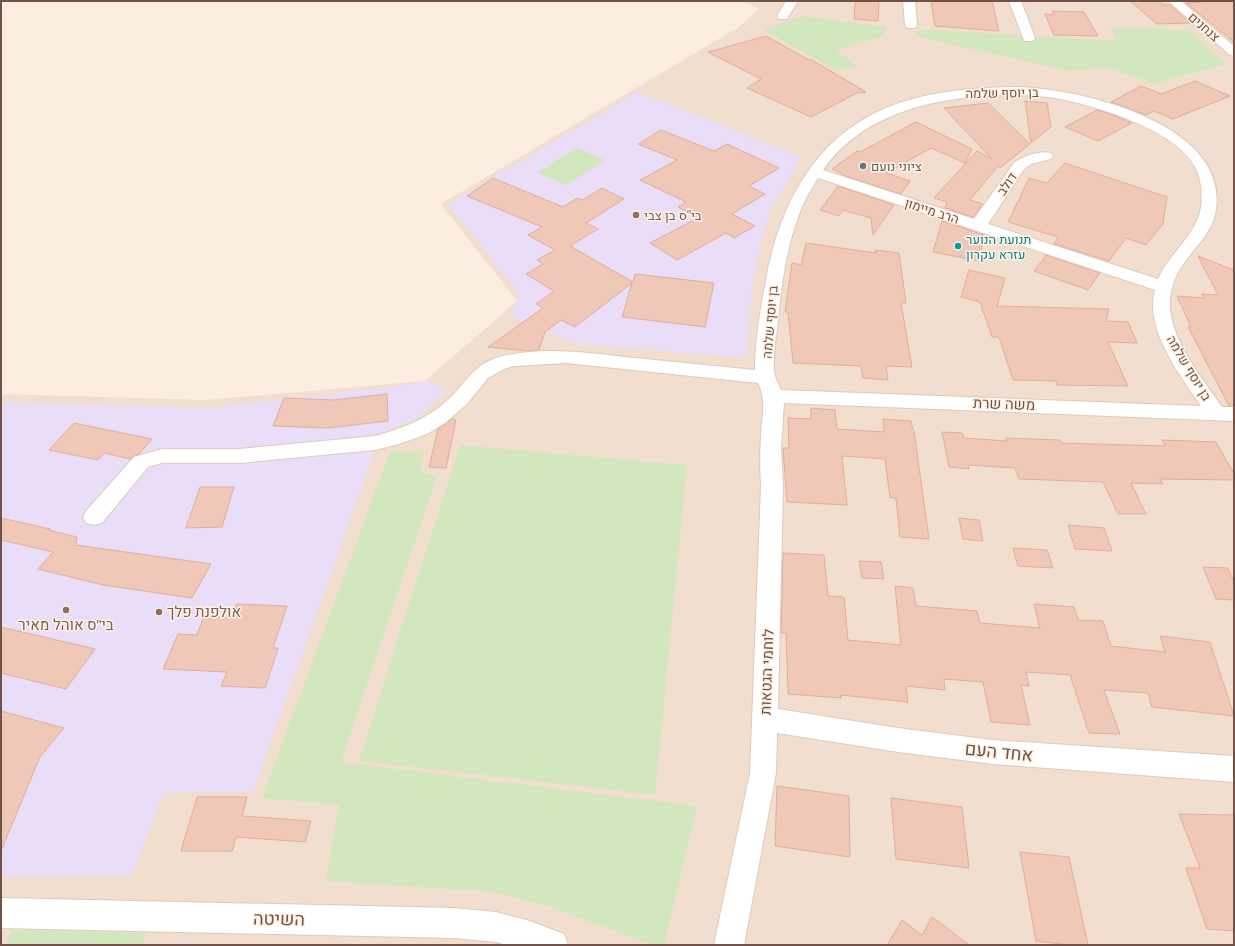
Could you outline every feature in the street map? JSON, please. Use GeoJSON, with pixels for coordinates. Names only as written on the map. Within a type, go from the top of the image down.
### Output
{"type":"FeatureCollection","features":[{"type":"Feature","properties":{"kind":"street"},"geometry":{"type":"LineString","coordinates":[[783,16],[792,1]]}},
{"type":"Feature","properties":{"kind":"street"},"geometry":{"type":"LineString","coordinates":[[909,1],[911,26]]}},
{"type":"Feature","properties":{"kind":"street"},"geometry":{"type":"LineString","coordinates":[[1015,1],[1029,38]]}},
{"type":"Feature","properties":{"kind":"street","name":"צנחנים"},"geometry":{"type":"LineString","coordinates":[[1174,1],[1234,52]]}},
{"type":"Feature","properties":{"kind":"street","name":"בן יוסף שלמה"},"geometry":{"type":"LineString","coordinates":[[770,386],[772,284],[779,256],[792,211],[814,172],[837,144],[867,122],[898,108],[931,99],[964,94],[1021,91],[1075,98],[1100,105],[1148,123],[1174,138],[1190,150],[1199,161],[1206,175],[1209,190],[1205,222],[1176,260],[1168,275],[1162,294],[1162,314],[1168,335],[1225,414]]}},
{"type":"Feature","properties":{"kind":"street","name":"דולב"},"geometry":{"type":"LineString","coordinates":[[978,226],[1019,166],[1026,161],[1046,156]]}},
{"type":"Feature","properties":{"kind":"street","name":"הרב מיימון"},"geometry":{"type":"LineString","coordinates":[[814,172],[1164,287]]}},
{"type":"Feature","properties":{"kind":"street","name":"משה שרת"},"geometry":{"type":"LineString","coordinates":[[94,517],[141,462],[162,456],[246,456],[374,443],[398,437],[420,429],[438,418],[460,399],[481,374],[497,365],[512,360],[566,357],[770,386],[1225,414]]}},
{"type":"Feature","properties":{"kind":"street","name":"לוחמי הגטאות"},"geometry":{"type":"LineString","coordinates":[[729,945],[763,773],[766,719],[772,486],[770,464],[770,386]]}},
{"type":"Feature","properties":{"kind":"street","name":"אחד העם"},"geometry":{"type":"LineString","coordinates":[[766,719],[898,740],[993,752],[1234,769]]}},
{"type":"Feature","properties":{"kind":"street","name":"השיטה"},"geometry":{"type":"LineString","coordinates":[[1,912],[454,923],[496,927],[530,936],[553,945]]}},
{"type":"Feature","properties":{"kind":"shaded area"},"geometry":{"type":"Polygon","coordinates":[[[742,1],[1234,1],[1234,945],[1,945],[1,394],[205,400],[425,381],[517,301],[441,204],[739,27],[759,8],[742,1]]]}},
{"type":"Feature","properties":{"kind":"shaded area"},"geometry":{"type":"Polygon","coordinates":[[[638,92],[801,157],[771,209],[760,243],[752,289],[746,358],[577,344],[509,316],[520,295],[448,204],[638,92]]]}},
{"type":"Feature","properties":{"kind":"shaded area","name":"אולפנת פלך"},"geometry":{"type":"Polygon","coordinates":[[[430,382],[447,390],[418,418],[381,433],[253,792],[164,792],[132,876],[1,877],[1,402],[210,408],[430,382]]]}},
{"type":"Feature","properties":{"kind":"green space"},"geometry":{"type":"Polygon","coordinates":[[[802,16],[887,27],[885,36],[835,50],[860,67],[835,70],[764,30],[802,16]]]}},
{"type":"Feature","properties":{"kind":"green space"},"geometry":{"type":"Polygon","coordinates":[[[1110,27],[1189,30],[1226,64],[1154,84],[1105,67],[1069,71],[914,36],[919,29],[1117,41],[1110,27]]]}},
{"type":"Feature","properties":{"kind":"green space"},"geometry":{"type":"Polygon","coordinates":[[[576,148],[605,160],[566,185],[537,173],[576,148]]]}},
{"type":"Feature","properties":{"kind":"green space"},"geometry":{"type":"Polygon","coordinates":[[[460,445],[687,465],[655,795],[359,761],[460,445]]]}},
{"type":"Feature","properties":{"kind":"green space"},"geometry":{"type":"Polygon","coordinates":[[[423,451],[421,472],[437,476],[341,762],[697,806],[664,945],[652,945],[548,906],[493,892],[326,881],[339,805],[262,798],[390,452],[423,451]]]}},
{"type":"Feature","properties":{"kind":"green space"},"geometry":{"type":"Polygon","coordinates":[[[12,930],[146,933],[142,945],[6,945],[12,930]]]}},
{"type":"Feature","properties":{"kind":"building"},"geometry":{"type":"Polygon","coordinates":[[[855,1],[879,1],[878,21],[854,19],[855,1]]]}},
{"type":"Feature","properties":{"kind":"building"},"geometry":{"type":"Polygon","coordinates":[[[931,1],[992,1],[999,31],[935,26],[931,1]]]}},
{"type":"Feature","properties":{"kind":"building"},"geometry":{"type":"Polygon","coordinates":[[[1130,1],[1159,1],[1164,5],[1170,5],[1190,23],[1157,24],[1130,1]]]}},
{"type":"Feature","properties":{"kind":"building"},"geometry":{"type":"Polygon","coordinates":[[[1234,1],[1234,42],[1186,3],[1234,1]]]}},
{"type":"Feature","properties":{"kind":"building"},"geometry":{"type":"Polygon","coordinates":[[[1052,11],[1084,12],[1098,36],[1054,35],[1045,14],[1054,15],[1052,11]]]}},
{"type":"Feature","properties":{"kind":"building"},"geometry":{"type":"Polygon","coordinates":[[[766,36],[809,60],[812,60],[866,92],[857,93],[811,117],[747,88],[761,79],[708,52],[766,36]]]}},
{"type":"Feature","properties":{"kind":"building"},"geometry":{"type":"Polygon","coordinates":[[[1195,81],[1230,96],[1173,119],[1154,111],[1146,115],[1111,102],[1141,86],[1161,94],[1195,81]]]}},
{"type":"Feature","properties":{"kind":"building"},"geometry":{"type":"Polygon","coordinates":[[[1025,101],[1047,103],[1051,127],[1031,143],[1025,101]]]}},
{"type":"Feature","properties":{"kind":"building"},"geometry":{"type":"Polygon","coordinates":[[[988,103],[1030,144],[1000,168],[998,166],[970,200],[983,204],[973,217],[945,208],[947,202],[934,198],[977,151],[992,159],[944,108],[988,103]]]}},
{"type":"Feature","properties":{"kind":"building"},"geometry":{"type":"Polygon","coordinates":[[[1097,110],[1132,123],[1098,141],[1065,127],[1097,110]]]}},
{"type":"Feature","properties":{"kind":"building"},"geometry":{"type":"Polygon","coordinates":[[[916,122],[972,149],[965,163],[931,148],[886,173],[910,181],[901,194],[846,176],[832,169],[857,151],[860,152],[916,122]]]}},
{"type":"Feature","properties":{"kind":"building"},"geometry":{"type":"Polygon","coordinates":[[[661,130],[714,151],[727,144],[779,168],[749,186],[765,194],[732,214],[755,226],[734,238],[726,233],[677,260],[650,243],[698,218],[678,207],[686,202],[640,180],[677,160],[638,144],[661,130]]]}},
{"type":"Feature","properties":{"kind":"building"},"geometry":{"type":"Polygon","coordinates":[[[1065,163],[1167,197],[1163,224],[1146,245],[1126,238],[1109,261],[1054,244],[1058,237],[1008,222],[1029,178],[1047,183],[1065,163]]]}},
{"type":"Feature","properties":{"kind":"building"},"geometry":{"type":"Polygon","coordinates":[[[493,178],[563,207],[577,198],[582,200],[602,188],[624,199],[586,223],[598,229],[570,246],[633,282],[635,274],[714,283],[705,327],[622,317],[632,283],[575,327],[561,320],[545,332],[539,350],[527,351],[488,347],[543,308],[536,304],[554,291],[526,274],[543,264],[537,260],[555,250],[528,235],[542,227],[467,196],[493,178]]]}},
{"type":"Feature","properties":{"kind":"building"},"geometry":{"type":"Polygon","coordinates":[[[838,186],[894,205],[873,235],[871,218],[843,210],[839,216],[820,210],[838,186]]]}},
{"type":"Feature","properties":{"kind":"building","name":"תנועת הנוער עזרא עקרון"},"geometry":{"type":"Polygon","coordinates":[[[942,221],[984,235],[979,261],[933,252],[942,221]]]}},
{"type":"Feature","properties":{"kind":"building"},"geometry":{"type":"Polygon","coordinates":[[[806,243],[876,253],[875,250],[899,253],[906,303],[901,303],[912,367],[886,366],[888,380],[863,378],[861,366],[793,363],[788,312],[785,312],[792,263],[801,265],[806,243]]]}},
{"type":"Feature","properties":{"kind":"building"},"geometry":{"type":"Polygon","coordinates":[[[1046,255],[1100,273],[1088,290],[1034,271],[1046,255]]]}},
{"type":"Feature","properties":{"kind":"building"},"geometry":{"type":"Polygon","coordinates":[[[1198,256],[1234,270],[1234,406],[1229,406],[1188,327],[1191,327],[1177,296],[1204,298],[1202,294],[1218,295],[1198,256]]]}},
{"type":"Feature","properties":{"kind":"building"},"geometry":{"type":"Polygon","coordinates":[[[969,270],[1005,278],[997,306],[1109,309],[1106,321],[1128,322],[1137,343],[1108,342],[1128,386],[1057,385],[1056,381],[1013,380],[999,337],[992,337],[980,302],[961,297],[969,270]]]}},
{"type":"Feature","properties":{"kind":"building"},"geometry":{"type":"Polygon","coordinates":[[[387,394],[388,421],[328,428],[273,426],[284,398],[333,400],[387,394]]]}},
{"type":"Feature","properties":{"kind":"building"},"geometry":{"type":"Polygon","coordinates":[[[811,408],[835,410],[837,429],[884,432],[883,419],[911,421],[914,431],[929,539],[900,537],[896,498],[890,498],[885,459],[842,456],[847,505],[787,502],[783,448],[789,448],[788,418],[811,419],[811,408]]]}},
{"type":"Feature","properties":{"kind":"building"},"geometry":{"type":"Polygon","coordinates":[[[452,419],[456,420],[446,468],[429,467],[438,429],[452,419]]]}},
{"type":"Feature","properties":{"kind":"building"},"geometry":{"type":"Polygon","coordinates":[[[74,423],[152,439],[139,454],[130,459],[104,453],[98,460],[49,450],[74,423]]]}},
{"type":"Feature","properties":{"kind":"building"},"geometry":{"type":"Polygon","coordinates":[[[942,432],[962,433],[964,438],[1007,441],[1006,438],[1060,440],[1061,443],[1165,446],[1162,440],[1216,442],[1234,474],[1234,480],[1160,479],[1163,484],[1131,483],[1146,514],[1118,514],[1103,482],[1019,479],[1015,468],[968,465],[969,469],[949,467],[942,432]]]}},
{"type":"Feature","properties":{"kind":"building"},"geometry":{"type":"Polygon","coordinates":[[[200,487],[234,487],[222,527],[186,528],[200,487]]]}},
{"type":"Feature","properties":{"kind":"building"},"geometry":{"type":"Polygon","coordinates":[[[1,518],[50,529],[48,530],[77,537],[76,545],[211,564],[192,598],[103,585],[38,569],[53,552],[1,540],[1,518]]]}},
{"type":"Feature","properties":{"kind":"building"},"geometry":{"type":"Polygon","coordinates":[[[959,518],[979,520],[983,541],[963,539],[959,518]]]}},
{"type":"Feature","properties":{"kind":"building"},"geometry":{"type":"Polygon","coordinates":[[[1068,525],[1104,528],[1112,551],[1075,549],[1068,525]]]}},
{"type":"Feature","properties":{"kind":"building"},"geometry":{"type":"Polygon","coordinates":[[[1013,548],[1047,550],[1053,568],[1018,566],[1013,548]]]}},
{"type":"Feature","properties":{"kind":"building"},"geometry":{"type":"Polygon","coordinates":[[[783,553],[824,555],[828,596],[844,597],[848,640],[901,645],[895,586],[913,588],[916,606],[977,611],[980,623],[1040,628],[1034,604],[1074,607],[1078,620],[1103,621],[1111,646],[1165,652],[1160,636],[1210,642],[1234,716],[1152,707],[1148,693],[1104,690],[1120,734],[1089,733],[1070,675],[1026,672],[1029,686],[1021,685],[1030,725],[991,722],[983,682],[944,679],[945,690],[906,686],[908,702],[841,695],[841,698],[788,694],[786,633],[781,633],[783,553]]]}},
{"type":"Feature","properties":{"kind":"building"},"geometry":{"type":"Polygon","coordinates":[[[859,561],[881,562],[884,579],[862,578],[859,561]]]}},
{"type":"Feature","properties":{"kind":"building"},"geometry":{"type":"Polygon","coordinates":[[[1203,567],[1228,568],[1234,582],[1234,600],[1216,599],[1203,567]]]}},
{"type":"Feature","properties":{"kind":"building"},"geometry":{"type":"Polygon","coordinates":[[[237,604],[287,606],[273,648],[278,648],[265,688],[221,686],[227,672],[163,669],[178,634],[197,635],[204,616],[232,618],[237,604]]]}},
{"type":"Feature","properties":{"kind":"building"},"geometry":{"type":"Polygon","coordinates":[[[1,627],[95,649],[66,689],[1,673],[1,627]]]}},
{"type":"Feature","properties":{"kind":"building"},"geometry":{"type":"Polygon","coordinates":[[[1,711],[64,728],[40,757],[1,851],[1,711]]]}},
{"type":"Feature","properties":{"kind":"building"},"geometry":{"type":"Polygon","coordinates":[[[777,786],[849,796],[850,857],[775,846],[777,786]]]}},
{"type":"Feature","properties":{"kind":"building"},"geometry":{"type":"Polygon","coordinates":[[[197,797],[247,797],[242,816],[311,821],[305,842],[236,837],[232,851],[181,851],[197,797]]]}},
{"type":"Feature","properties":{"kind":"building"},"geometry":{"type":"Polygon","coordinates":[[[891,798],[962,807],[969,868],[896,859],[891,798]]]}},
{"type":"Feature","properties":{"kind":"building"},"geometry":{"type":"Polygon","coordinates":[[[1179,814],[1234,815],[1234,931],[1207,929],[1186,868],[1200,868],[1179,814]]]}},
{"type":"Feature","properties":{"kind":"building"},"geometry":{"type":"Polygon","coordinates":[[[1020,852],[1069,857],[1088,945],[1069,945],[1036,941],[1020,852]]]}},
{"type":"Feature","properties":{"kind":"building"},"geometry":{"type":"Polygon","coordinates":[[[932,917],[969,945],[887,945],[902,920],[922,935],[932,917]]]}},
{"type":"Feature","properties":{"kind":"place","name":"ציוני נועם"},"geometry":{"type":"Point","coordinates":[863,166]}},
{"type":"Feature","properties":{"kind":"place","name":"בי\"ס בן צבי"},"geometry":{"type":"Point","coordinates":[636,215]}},
{"type":"Feature","properties":{"kind":"place","name":"תנועת הנוער עזרא עקרון"},"geometry":{"type":"Point","coordinates":[958,246]}},
{"type":"Feature","properties":{"kind":"place","name":"בי\"ס אוהל מאיר"},"geometry":{"type":"Point","coordinates":[66,610]}},
{"type":"Feature","properties":{"kind":"place","name":"אולפנת פלך"},"geometry":{"type":"Point","coordinates":[159,612]}}]}
